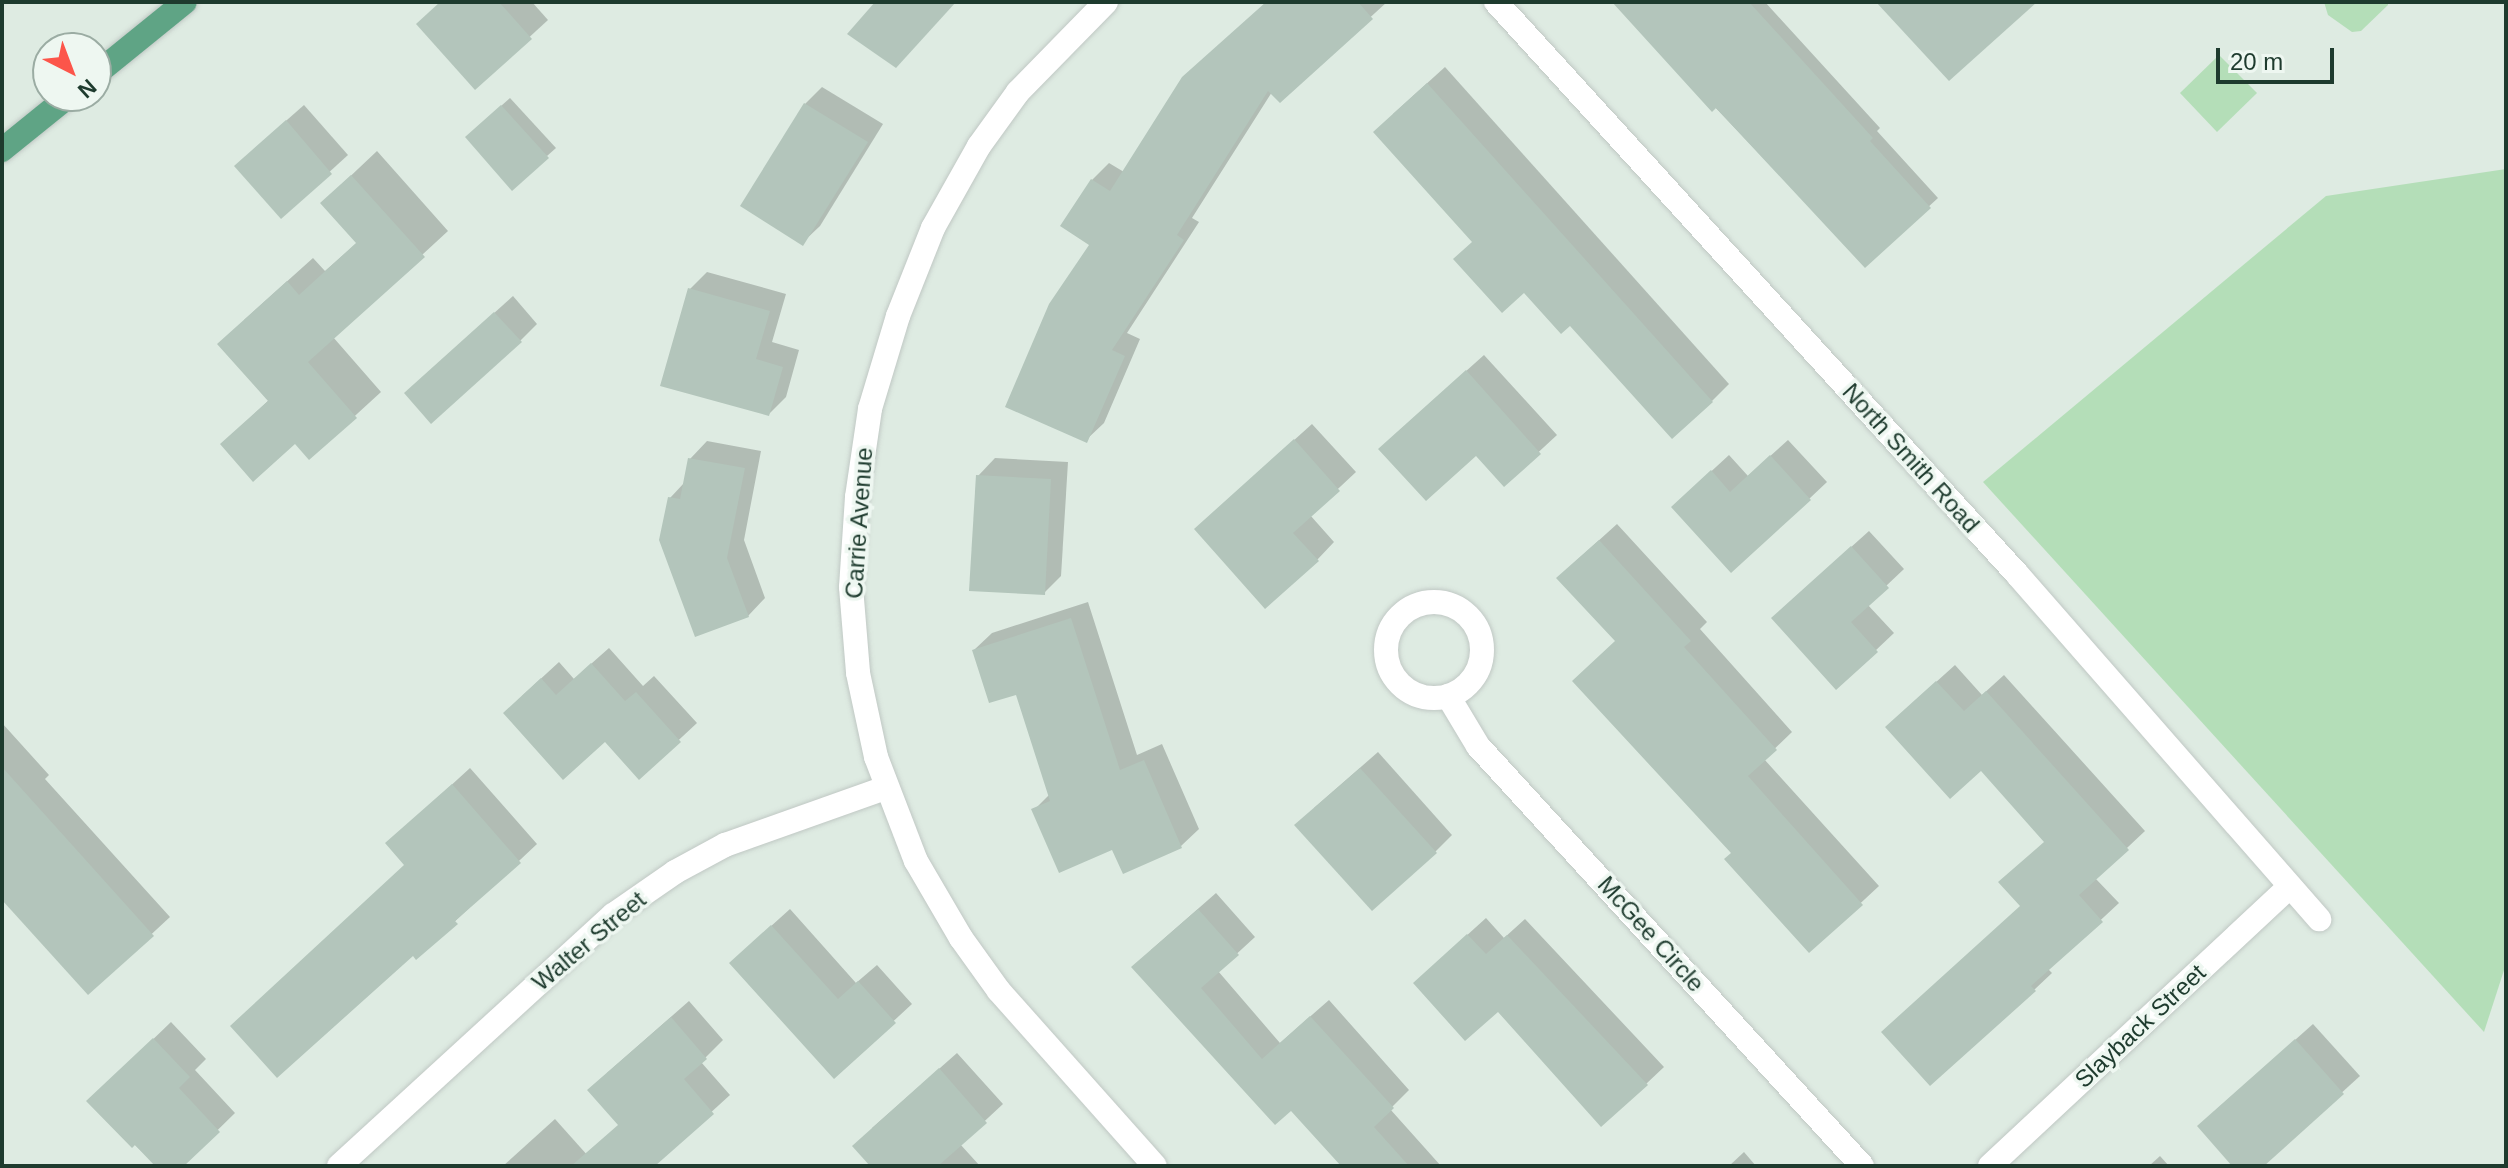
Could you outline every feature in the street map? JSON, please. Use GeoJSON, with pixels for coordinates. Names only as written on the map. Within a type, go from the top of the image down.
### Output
{"type":"FeatureCollection","features":[{"type":"Feature","properties":{"kind":"main road"},"geometry":{"type":"LineString","coordinates":[[112,61],[185,2]]}},
{"type":"Feature","properties":{"kind":"main road"},"geometry":{"type":"LineString","coordinates":[[2,150],[49,112]]}},
{"type":"Feature","properties":{"kind":"street","name":"Carrie Avenue"},"geometry":{"type":"LineString","coordinates":[[1106,2],[1018,92],[979,146],[933,228],[898,316],[870,409],[857,497],[851,587],[858,673],[885,788],[916,861],[961,938],[999,991],[1155,1166]]}},
{"type":"Feature","properties":{"kind":"street","name":"North Smith Road"},"geometry":{"type":"LineString","coordinates":[[1496,2],[2017,574],[2319,919]]}},
{"type":"Feature","properties":{"kind":"street"},"geometry":{"type":"LineString","coordinates":[[1437,601],[1454,605],[1478,627],[1482,644],[1478,668],[1463,688],[1448,696],[1433,698],[1404,689],[1387,663],[1385,648],[1395,619],[1421,603],[1437,601]]}},
{"type":"Feature","properties":{"kind":"street","name":"McGee Circle"},"geometry":{"type":"LineString","coordinates":[[1448,696],[1478,746],[1862,1166]]}},
{"type":"Feature","properties":{"kind":"street","name":"Walter Street"},"geometry":{"type":"LineString","coordinates":[[339,1166],[613,915],[675,872],[725,845],[885,788]]}},
{"type":"Feature","properties":{"kind":"street","name":"Slayback Street"},"geometry":{"type":"LineString","coordinates":[[1990,1166],[2290,886]]}},
{"type":"Feature","properties":{"kind":"green space"},"geometry":{"type":"Polygon","coordinates":[[[2324,2],[2388,2],[2388,5],[2361,31],[2352,32],[2328,15],[2324,2]]]}},
{"type":"Feature","properties":{"kind":"green space"},"geometry":{"type":"Polygon","coordinates":[[[2219,55],[2257,93],[2217,132],[2180,93],[2219,55]]]}},
{"type":"Feature","properties":{"kind":"green space"},"geometry":{"type":"Polygon","coordinates":[[[2506,169],[2506,964],[2484,1032],[1983,482],[2326,196],[2506,169]]]}},
{"type":"Feature","properties":{"kind":"building"},"geometry":{"type":"Polygon","coordinates":[[[440,2],[499,2],[532,39],[475,90],[416,24],[440,2]]]}},
{"type":"Feature","properties":{"kind":"building"},"geometry":{"type":"Polygon","coordinates":[[[875,2],[956,2],[896,68],[847,34],[875,2]]]}},
{"type":"Feature","properties":{"kind":"building"},"geometry":{"type":"Polygon","coordinates":[[[1266,2],[1358,2],[1373,19],[1280,103],[1268,91],[1177,235],[1184,240],[1112,350],[1125,356],[1087,443],[1005,407],[1049,304],[1089,245],[1060,226],[1091,179],[1110,191],[1182,77],[1266,2]]]}},
{"type":"Feature","properties":{"kind":"building"},"geometry":{"type":"Polygon","coordinates":[[[1612,2],[1749,2],[1873,138],[1870,141],[1931,208],[1865,268],[1716,108],[1712,112],[1612,2]]]}},
{"type":"Feature","properties":{"kind":"building"},"geometry":{"type":"Polygon","coordinates":[[[1876,2],[2037,2],[1949,81],[1876,2]]]}},
{"type":"Feature","properties":{"kind":"building"},"geometry":{"type":"Polygon","coordinates":[[[1427,83],[1713,402],[1672,439],[1570,326],[1561,334],[1524,293],[1502,313],[1453,259],[1472,242],[1373,132],[1427,83]]]}},
{"type":"Feature","properties":{"kind":"building"},"geometry":{"type":"Polygon","coordinates":[[[804,103],[868,142],[803,246],[740,206],[804,103]]]}},
{"type":"Feature","properties":{"kind":"building"},"geometry":{"type":"Polygon","coordinates":[[[501,105],[549,158],[512,191],[465,137],[501,105]]]}},
{"type":"Feature","properties":{"kind":"building"},"geometry":{"type":"Polygon","coordinates":[[[286,120],[332,174],[281,219],[234,166],[286,120]]]}},
{"type":"Feature","properties":{"kind":"building"},"geometry":{"type":"Polygon","coordinates":[[[351,175],[425,257],[308,362],[357,418],[309,460],[295,444],[253,482],[220,444],[268,401],[217,344],[287,281],[299,295],[356,243],[320,203],[351,175]]]}},
{"type":"Feature","properties":{"kind":"building"},"geometry":{"type":"Polygon","coordinates":[[[688,288],[770,311],[756,359],[783,367],[769,416],[660,386],[688,288]]]}},
{"type":"Feature","properties":{"kind":"building"},"geometry":{"type":"Polygon","coordinates":[[[494,312],[522,342],[431,424],[404,393],[494,312]]]}},
{"type":"Feature","properties":{"kind":"building"},"geometry":{"type":"Polygon","coordinates":[[[1466,370],[1541,454],[1504,487],[1476,456],[1426,501],[1378,449],[1466,370]]]}},
{"type":"Feature","properties":{"kind":"building"},"geometry":{"type":"Polygon","coordinates":[[[1294,439],[1340,491],[1293,533],[1319,561],[1265,609],[1194,529],[1294,439]]]}},
{"type":"Feature","properties":{"kind":"building"},"geometry":{"type":"Polygon","coordinates":[[[1770,455],[1811,500],[1731,573],[1671,507],[1711,470],[1730,492],[1770,455]]]}},
{"type":"Feature","properties":{"kind":"building"},"geometry":{"type":"Polygon","coordinates":[[[688,458],[745,468],[727,558],[749,617],[695,637],[659,540],[668,497],[680,499],[688,458]]]}},
{"type":"Feature","properties":{"kind":"building"},"geometry":{"type":"Polygon","coordinates":[[[976,475],[1051,479],[1045,595],[969,591],[976,475]]]}},
{"type":"Feature","properties":{"kind":"building"},"geometry":{"type":"Polygon","coordinates":[[[1599,540],[1691,641],[1684,647],[1777,750],[1748,776],[1863,905],[1809,953],[1724,859],[1731,853],[1572,681],[1615,641],[1556,578],[1599,540]]]}},
{"type":"Feature","properties":{"kind":"building"},"geometry":{"type":"Polygon","coordinates":[[[1851,546],[1889,588],[1851,622],[1878,652],[1836,690],[1771,618],[1851,546]]]}},
{"type":"Feature","properties":{"kind":"building"},"geometry":{"type":"Polygon","coordinates":[[[1071,618],[1120,770],[1144,760],[1182,848],[1123,874],[1112,850],[1059,873],[1031,809],[1050,801],[1016,695],[989,703],[972,650],[1071,618]]]}},
{"type":"Feature","properties":{"kind":"building"},"geometry":{"type":"Polygon","coordinates":[[[591,663],[625,701],[636,692],[681,742],[639,780],[605,742],[563,780],[503,713],[541,678],[556,695],[591,663]]]}},
{"type":"Feature","properties":{"kind":"building"},"geometry":{"type":"Polygon","coordinates":[[[1936,681],[1964,711],[1986,691],[2129,850],[2079,895],[2103,922],[2031,986],[2036,991],[1930,1086],[1881,1032],[2020,906],[1998,882],[2044,842],[1981,771],[1950,799],[1885,727],[1936,681]]]}},
{"type":"Feature","properties":{"kind":"building"},"geometry":{"type":"Polygon","coordinates":[[[2,767],[154,936],[88,995],[2,900],[2,767]]]}},
{"type":"Feature","properties":{"kind":"building"},"geometry":{"type":"Polygon","coordinates":[[[1360,768],[1437,853],[1372,911],[1294,825],[1360,768]]]}},
{"type":"Feature","properties":{"kind":"building"},"geometry":{"type":"Polygon","coordinates":[[[452,784],[521,863],[455,921],[458,924],[416,960],[413,956],[277,1078],[230,1026],[404,865],[385,843],[452,784]]]}},
{"type":"Feature","properties":{"kind":"building"},"geometry":{"type":"Polygon","coordinates":[[[1198,909],[1239,955],[1201,988],[1262,1059],[1310,1016],[1394,1108],[1374,1127],[1409,1166],[1341,1166],[1291,1111],[1275,1125],[1131,967],[1198,909]]]}},
{"type":"Feature","properties":{"kind":"building"},"geometry":{"type":"Polygon","coordinates":[[[771,925],[838,999],[858,981],[896,1023],[834,1079],[729,963],[771,925]]]}},
{"type":"Feature","properties":{"kind":"building"},"geometry":{"type":"Polygon","coordinates":[[[1467,934],[1486,954],[1507,935],[1648,1085],[1601,1127],[1498,1012],[1465,1041],[1413,983],[1467,934]]]}},
{"type":"Feature","properties":{"kind":"building"},"geometry":{"type":"Polygon","coordinates":[[[671,1017],[707,1059],[684,1079],[714,1114],[655,1166],[571,1166],[618,1125],[587,1090],[671,1017]]]}},
{"type":"Feature","properties":{"kind":"building"},"geometry":{"type":"Polygon","coordinates":[[[153,1038],[190,1077],[179,1088],[220,1132],[184,1166],[155,1166],[135,1145],[132,1148],[86,1101],[153,1038]]]}},
{"type":"Feature","properties":{"kind":"building"},"geometry":{"type":"Polygon","coordinates":[[[2295,1039],[2344,1094],[2264,1166],[2232,1166],[2197,1126],[2295,1039]]]}},
{"type":"Feature","properties":{"kind":"building"},"geometry":{"type":"Polygon","coordinates":[[[939,1068],[987,1123],[938,1166],[870,1166],[852,1146],[939,1068]]]}}]}
